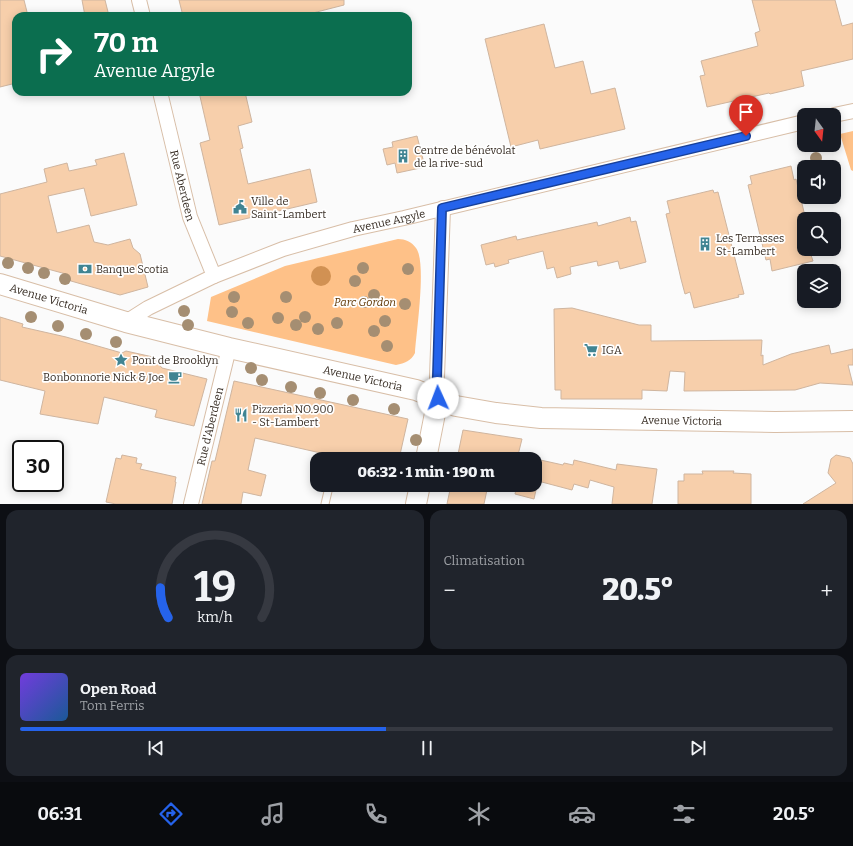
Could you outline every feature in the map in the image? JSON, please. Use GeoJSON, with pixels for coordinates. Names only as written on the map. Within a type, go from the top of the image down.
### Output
{"type":"FeatureCollection","features":[{"type":"Feature","properties":{"kind":"street"},"geometry":{"type":"LineString","coordinates":[[139,0],[142,12]]}},
{"type":"Feature","properties":{"kind":"street","name":"Rue Aberdeen"},"geometry":{"type":"LineString","coordinates":[[161,96],[190,217],[214,276]]}},
{"type":"Feature","properties":{"kind":"street"},"geometry":{"type":"LineString","coordinates":[[841,114],[853,111]]}},
{"type":"Feature","properties":{"kind":"street","name":"Avenue Argyle"},"geometry":{"type":"LineString","coordinates":[[126,322],[148,308],[214,276],[283,249],[353,229],[797,124]]}},
{"type":"Feature","properties":{"kind":"street"},"geometry":{"type":"LineString","coordinates":[[427,452],[438,398],[437,377],[442,208]]}},
{"type":"Feature","properties":{"kind":"street","name":"Avenue Victoria"},"geometry":{"type":"LineString","coordinates":[[0,284],[126,322],[229,348],[416,390],[456,406],[496,413],[541,418],[775,422],[853,421]]}},
{"type":"Feature","properties":{"kind":"street","name":"Rue d'Aberdeen"},"geometry":{"type":"LineString","coordinates":[[191,504],[229,348]]}},
{"type":"Feature","properties":{"kind":"street"},"geometry":{"type":"LineString","coordinates":[[416,504],[419,492]]}},
{"type":"Feature","properties":{"kind":"lane"},"geometry":{"type":"LineString","coordinates":[[325,504],[328,492]]}},
{"type":"Feature","properties":{"kind":"green space"},"geometry":{"type":"Polygon","coordinates":[[[853,131],[853,171],[851,170],[841,134],[853,131]]]}},
{"type":"Feature","properties":{"kind":"green space","name":"Parc Gordon"},"geometry":{"type":"Polygon","coordinates":[[[398,239],[408,241],[416,248],[421,268],[415,353],[410,360],[396,365],[207,321],[211,297],[285,266],[398,239]]]}},
{"type":"Feature","properties":{"kind":"shaded area"},"geometry":{"type":"Polygon","coordinates":[[[317,266],[325,266],[331,272],[331,280],[325,286],[317,286],[311,280],[311,272],[317,266]]]}},
{"type":"Feature","properties":{"kind":"building"},"geometry":{"type":"Polygon","coordinates":[[[0,0],[24,0],[27,12],[12,12],[12,84],[0,87],[0,0]]]}},
{"type":"Feature","properties":{"kind":"building"},"geometry":{"type":"Polygon","coordinates":[[[82,0],[105,0],[108,12],[84,12],[82,0]]]}},
{"type":"Feature","properties":{"kind":"building"},"geometry":{"type":"Polygon","coordinates":[[[179,0],[344,0],[344,5],[317,12],[182,12],[179,0]]]}},
{"type":"Feature","properties":{"kind":"building"},"geometry":{"type":"Polygon","coordinates":[[[752,0],[835,0],[842,26],[853,23],[853,59],[801,71],[804,86],[707,107],[700,76],[705,75],[701,61],[758,46],[755,33],[760,31],[752,0]]]}},
{"type":"Feature","properties":{"kind":"building"},"geometry":{"type":"Polygon","coordinates":[[[544,24],[555,68],[583,61],[591,94],[615,88],[625,129],[540,149],[538,140],[511,147],[485,39],[544,24]]]}},
{"type":"Feature","properties":{"kind":"building"},"geometry":{"type":"Polygon","coordinates":[[[200,96],[246,96],[252,122],[238,126],[243,148],[240,149],[248,184],[310,169],[317,202],[219,225],[200,143],[210,140],[200,96]]]}},
{"type":"Feature","properties":{"kind":"building","name":"Centre de bénévolat de la rive-sud"},"geometry":{"type":"Polygon","coordinates":[[[417,136],[425,167],[397,173],[395,163],[387,165],[383,149],[393,147],[392,142],[417,136]]]}},
{"type":"Feature","properties":{"kind":"building"},"geometry":{"type":"Polygon","coordinates":[[[124,153],[137,205],[91,216],[84,188],[48,196],[57,233],[89,225],[94,242],[108,245],[130,239],[133,248],[140,254],[148,287],[120,295],[71,281],[66,274],[0,256],[0,194],[47,182],[44,169],[67,163],[69,171],[97,165],[95,160],[124,153]]]}},
{"type":"Feature","properties":{"kind":"building"},"geometry":{"type":"Polygon","coordinates":[[[791,166],[794,180],[796,179],[797,183],[797,204],[802,204],[804,212],[797,212],[797,256],[811,256],[813,261],[772,271],[770,259],[766,260],[748,185],[752,184],[750,176],[791,166]]]}},
{"type":"Feature","properties":{"kind":"building","name":"Les Terrasses St-Lambert"},"geometry":{"type":"Polygon","coordinates":[[[713,190],[714,193],[718,192],[744,294],[738,295],[739,297],[694,308],[690,292],[685,294],[681,279],[666,214],[670,213],[667,201],[713,190]]]}},
{"type":"Feature","properties":{"kind":"building"},"geometry":{"type":"Polygon","coordinates":[[[630,217],[631,222],[636,221],[646,262],[620,269],[618,261],[598,266],[597,261],[570,267],[571,274],[557,278],[554,267],[547,269],[543,251],[508,260],[509,263],[495,267],[494,263],[486,265],[481,245],[516,236],[517,240],[597,222],[598,226],[630,217]]]}},
{"type":"Feature","properties":{"kind":"building"},"geometry":{"type":"Polygon","coordinates":[[[572,308],[639,325],[651,325],[651,341],[762,340],[761,356],[763,355],[763,365],[791,354],[829,345],[831,354],[853,349],[853,365],[848,365],[853,385],[820,383],[795,390],[684,391],[685,372],[670,371],[667,391],[642,390],[642,399],[561,399],[561,390],[555,390],[554,309],[572,308]]]}},
{"type":"Feature","properties":{"kind":"building"},"geometry":{"type":"Polygon","coordinates":[[[0,317],[23,324],[22,327],[66,337],[122,353],[126,351],[153,357],[162,368],[207,379],[194,426],[155,417],[157,410],[104,397],[98,424],[40,414],[45,391],[0,380],[0,317]]]}},
{"type":"Feature","properties":{"kind":"building"},"geometry":{"type":"Polygon","coordinates":[[[234,381],[408,419],[401,452],[316,452],[255,438],[248,470],[266,475],[261,496],[243,492],[241,504],[202,504],[212,461],[215,461],[234,381]]]}},
{"type":"Feature","properties":{"kind":"building"},"geometry":{"type":"Polygon","coordinates":[[[463,430],[522,439],[519,452],[458,452],[463,430]]]}},
{"type":"Feature","properties":{"kind":"building"},"geometry":{"type":"Polygon","coordinates":[[[122,455],[137,458],[136,463],[142,464],[140,469],[176,477],[172,504],[116,504],[106,502],[116,458],[121,459],[122,455]]]}},
{"type":"Feature","properties":{"kind":"building"},"geometry":{"type":"Polygon","coordinates":[[[836,455],[850,458],[853,464],[853,504],[803,504],[836,483],[828,473],[831,459],[836,455]]]}},
{"type":"Feature","properties":{"kind":"building"},"geometry":{"type":"Polygon","coordinates":[[[542,460],[563,465],[564,463],[573,465],[574,460],[616,470],[617,464],[657,469],[652,504],[612,504],[614,487],[590,480],[588,488],[574,484],[572,490],[542,482],[542,460]]]}},
{"type":"Feature","properties":{"kind":"building"},"geometry":{"type":"Polygon","coordinates":[[[702,471],[734,471],[733,473],[751,474],[751,504],[678,504],[678,481],[684,481],[684,474],[703,474],[702,471]]]}},
{"type":"Feature","properties":{"kind":"building"},"geometry":{"type":"Polygon","coordinates":[[[450,492],[487,492],[484,504],[447,504],[450,492]]]}},
{"type":"Feature","properties":{"kind":"building"},"geometry":{"type":"Polygon","coordinates":[[[515,492],[536,492],[534,499],[515,494],[515,492]]]}},
{"type":"Feature","properties":{"kind":"place","name":"Centre de bénévolat de la rive-sud"},"geometry":{"type":"Point","coordinates":[403,156]}},
{"type":"Feature","properties":{"kind":"place","name":"Ville de Saint-Lambert"},"geometry":{"type":"Point","coordinates":[240,207]}},
{"type":"Feature","properties":{"kind":"place","name":"Les Terrasses St-Lambert"},"geometry":{"type":"Point","coordinates":[705,244]}},
{"type":"Feature","properties":{"kind":"place","name":"Banque Scotia"},"geometry":{"type":"Point","coordinates":[85,269]}},
{"type":"Feature","properties":{"kind":"place","name":"IGA"},"geometry":{"type":"Point","coordinates":[591,350]}},
{"type":"Feature","properties":{"kind":"place","name":"Pont de Brooklyn"},"geometry":{"type":"Point","coordinates":[121,360]}},
{"type":"Feature","properties":{"kind":"place","name":"Bonbonnorie Nick & Joe"},"geometry":{"type":"Point","coordinates":[175,377]}},
{"type":"Feature","properties":{"kind":"place","name":"Pizzeria NO.900 - St-Lambert"},"geometry":{"type":"Point","coordinates":[241,415]}},
{"type":"Feature","properties":{"kind":"route"},"geometry":{"type":"LineString","coordinates":[[438,398],[437,377],[442,208],[746,136]]}}]}
